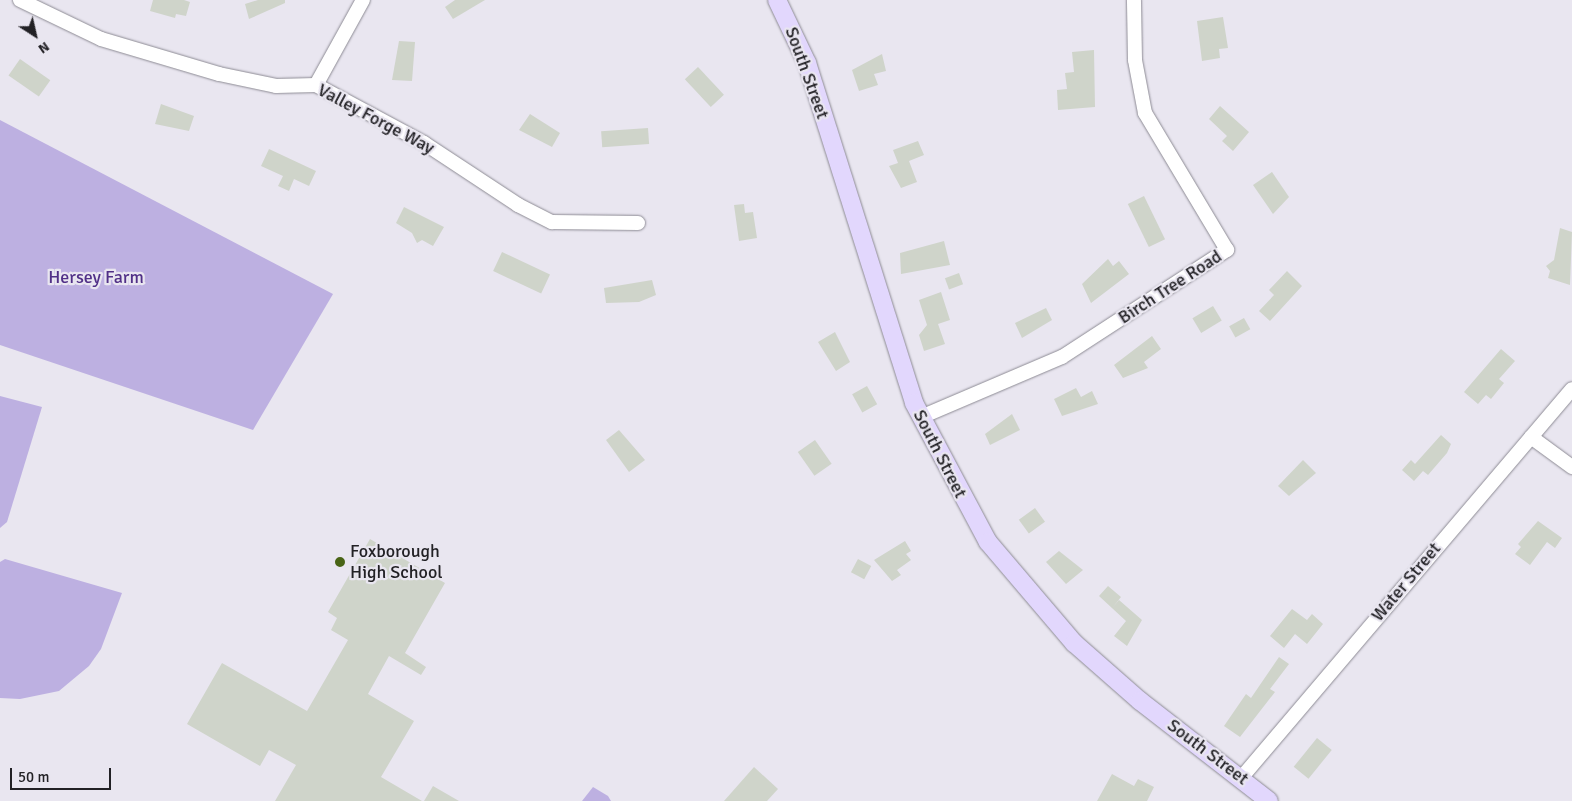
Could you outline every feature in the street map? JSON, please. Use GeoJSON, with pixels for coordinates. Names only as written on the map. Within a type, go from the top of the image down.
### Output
{"type":"FeatureCollection","features":[{"type":"Feature","properties":{"kind":"main road","name":"South Street"},"geometry":{"type":"LineString","coordinates":[[778,0],[807,63],[883,313],[921,417],[988,542],[1046,613],[1140,701],[1242,777],[1269,801]]}},
{"type":"Feature","properties":{"kind":"street","name":"Valley Forge Way"},"geometry":{"type":"LineString","coordinates":[[20,0],[100,39],[218,74],[276,86],[316,85],[424,143],[518,205],[552,222],[638,223]]}},
{"type":"Feature","properties":{"kind":"street"},"geometry":{"type":"LineString","coordinates":[[316,85],[363,0]]}},
{"type":"Feature","properties":{"kind":"street","name":"Birch Tree Road"},"geometry":{"type":"LineString","coordinates":[[921,417],[1062,357],[1227,250],[1146,113],[1135,60],[1134,0]]}},
{"type":"Feature","properties":{"kind":"street","name":"Water Street"},"geometry":{"type":"LineString","coordinates":[[1242,777],[1572,389]]}},
{"type":"Feature","properties":{"kind":"street"},"geometry":{"type":"LineString","coordinates":[[1531,438],[1572,467]]}},
{"type":"Feature","properties":{"kind":"green space","name":"Hersey Farm"},"geometry":{"type":"Polygon","coordinates":[[[0,120],[333,294],[253,430],[0,345],[0,120]]]}},
{"type":"Feature","properties":{"kind":"green space"},"geometry":{"type":"Polygon","coordinates":[[[0,396],[42,407],[7,522],[0,528],[0,396]]]}},
{"type":"Feature","properties":{"kind":"green space"},"geometry":{"type":"Polygon","coordinates":[[[5,559],[122,593],[101,649],[89,666],[59,691],[20,699],[0,698],[0,562],[5,559]]]}},
{"type":"Feature","properties":{"kind":"green space"},"geometry":{"type":"Polygon","coordinates":[[[593,787],[608,796],[611,801],[582,801],[593,787]]]}},
{"type":"Feature","properties":{"kind":"building"},"geometry":{"type":"Polygon","coordinates":[[[153,0],[184,0],[190,2],[186,16],[176,14],[175,18],[150,11],[153,0]]]}},
{"type":"Feature","properties":{"kind":"building"},"geometry":{"type":"Polygon","coordinates":[[[258,0],[285,0],[285,3],[249,19],[245,4],[258,0]]]}},
{"type":"Feature","properties":{"kind":"building"},"geometry":{"type":"Polygon","coordinates":[[[455,0],[485,0],[453,19],[445,7],[455,0]]]}},
{"type":"Feature","properties":{"kind":"building"},"geometry":{"type":"Polygon","coordinates":[[[1223,17],[1228,48],[1219,49],[1220,58],[1202,61],[1197,21],[1223,17]]]}},
{"type":"Feature","properties":{"kind":"building"},"geometry":{"type":"Polygon","coordinates":[[[399,41],[415,42],[412,81],[392,80],[399,41]]]}},
{"type":"Feature","properties":{"kind":"building"},"geometry":{"type":"Polygon","coordinates":[[[1094,50],[1095,107],[1058,110],[1057,90],[1067,89],[1065,73],[1074,72],[1072,52],[1094,50]]]}},
{"type":"Feature","properties":{"kind":"building"},"geometry":{"type":"Polygon","coordinates":[[[882,54],[886,71],[874,74],[878,85],[859,91],[852,70],[882,54]]]}},
{"type":"Feature","properties":{"kind":"building"},"geometry":{"type":"Polygon","coordinates":[[[20,59],[50,80],[39,97],[9,75],[20,59]]]}},
{"type":"Feature","properties":{"kind":"building"},"geometry":{"type":"Polygon","coordinates":[[[698,67],[724,95],[711,107],[685,79],[698,67]]]}},
{"type":"Feature","properties":{"kind":"building"},"geometry":{"type":"Polygon","coordinates":[[[161,104],[194,116],[189,131],[155,124],[161,104]]]}},
{"type":"Feature","properties":{"kind":"building"},"geometry":{"type":"Polygon","coordinates":[[[1220,106],[1249,132],[1233,151],[1222,141],[1227,136],[1209,119],[1220,106]]]}},
{"type":"Feature","properties":{"kind":"building"},"geometry":{"type":"Polygon","coordinates":[[[530,114],[560,133],[552,147],[519,130],[530,114]]]}},
{"type":"Feature","properties":{"kind":"building"},"geometry":{"type":"Polygon","coordinates":[[[648,128],[649,144],[602,147],[601,131],[648,128]]]}},
{"type":"Feature","properties":{"kind":"building"},"geometry":{"type":"Polygon","coordinates":[[[918,141],[924,155],[909,161],[917,182],[901,188],[889,166],[898,163],[893,150],[918,141]]]}},
{"type":"Feature","properties":{"kind":"building"},"geometry":{"type":"Polygon","coordinates":[[[269,149],[316,171],[309,186],[294,179],[289,191],[278,186],[283,176],[261,166],[269,149]]]}},
{"type":"Feature","properties":{"kind":"building"},"geometry":{"type":"Polygon","coordinates":[[[1272,172],[1289,197],[1273,214],[1253,185],[1272,172]]]}},
{"type":"Feature","properties":{"kind":"building"},"geometry":{"type":"Polygon","coordinates":[[[1144,196],[1165,239],[1149,247],[1128,204],[1144,196]]]}},
{"type":"Feature","properties":{"kind":"building"},"geometry":{"type":"Polygon","coordinates":[[[744,204],[745,213],[753,212],[757,238],[739,241],[734,205],[744,204]]]}},
{"type":"Feature","properties":{"kind":"building"},"geometry":{"type":"Polygon","coordinates":[[[404,207],[444,227],[433,246],[422,240],[417,243],[412,233],[396,223],[404,207]]]}},
{"type":"Feature","properties":{"kind":"building"},"geometry":{"type":"Polygon","coordinates":[[[1560,228],[1572,232],[1570,285],[1548,278],[1550,271],[1546,266],[1554,260],[1560,228]]]}},
{"type":"Feature","properties":{"kind":"building"},"geometry":{"type":"Polygon","coordinates":[[[944,241],[950,265],[901,274],[900,253],[944,241]]]}},
{"type":"Feature","properties":{"kind":"building"},"geometry":{"type":"Polygon","coordinates":[[[502,252],[550,274],[541,293],[493,271],[502,252]]]}},
{"type":"Feature","properties":{"kind":"building"},"geometry":{"type":"Polygon","coordinates":[[[1108,259],[1113,266],[1119,261],[1129,274],[1091,303],[1082,284],[1108,259]]]}},
{"type":"Feature","properties":{"kind":"building"},"geometry":{"type":"Polygon","coordinates":[[[1287,271],[1302,286],[1270,321],[1259,311],[1274,295],[1269,290],[1287,271]]]}},
{"type":"Feature","properties":{"kind":"building"},"geometry":{"type":"Polygon","coordinates":[[[959,273],[963,284],[949,289],[945,278],[959,273]]]}},
{"type":"Feature","properties":{"kind":"building"},"geometry":{"type":"Polygon","coordinates":[[[652,280],[656,295],[639,302],[606,303],[604,288],[652,280]]]}},
{"type":"Feature","properties":{"kind":"building"},"geometry":{"type":"Polygon","coordinates":[[[941,292],[950,320],[938,324],[945,344],[924,351],[919,335],[927,325],[919,300],[941,292]]]}},
{"type":"Feature","properties":{"kind":"building"},"geometry":{"type":"Polygon","coordinates":[[[1213,306],[1222,321],[1201,333],[1192,318],[1213,306]]]}},
{"type":"Feature","properties":{"kind":"building"},"geometry":{"type":"Polygon","coordinates":[[[1046,308],[1052,320],[1022,338],[1015,323],[1046,308]]]}},
{"type":"Feature","properties":{"kind":"building"},"geometry":{"type":"Polygon","coordinates":[[[1244,318],[1250,329],[1235,338],[1229,326],[1244,318]]]}},
{"type":"Feature","properties":{"kind":"building"},"geometry":{"type":"Polygon","coordinates":[[[835,332],[850,362],[836,371],[818,342],[835,332]]]}},
{"type":"Feature","properties":{"kind":"building"},"geometry":{"type":"Polygon","coordinates":[[[1152,336],[1161,349],[1144,362],[1148,368],[1123,378],[1114,365],[1152,336]]]}},
{"type":"Feature","properties":{"kind":"building"},"geometry":{"type":"Polygon","coordinates":[[[1501,349],[1515,361],[1499,379],[1504,383],[1491,399],[1486,395],[1478,404],[1464,392],[1501,349]]]}},
{"type":"Feature","properties":{"kind":"building"},"geometry":{"type":"Polygon","coordinates":[[[867,386],[877,404],[862,413],[852,394],[867,386]]]}},
{"type":"Feature","properties":{"kind":"building"},"geometry":{"type":"Polygon","coordinates":[[[1076,388],[1081,397],[1092,391],[1098,404],[1062,416],[1054,399],[1076,388]]]}},
{"type":"Feature","properties":{"kind":"building"},"geometry":{"type":"Polygon","coordinates":[[[1012,414],[1020,430],[990,445],[985,434],[1012,414]]]}},
{"type":"Feature","properties":{"kind":"building"},"geometry":{"type":"Polygon","coordinates":[[[619,430],[645,460],[629,472],[606,440],[619,430]]]}},
{"type":"Feature","properties":{"kind":"building"},"geometry":{"type":"Polygon","coordinates":[[[1441,435],[1451,444],[1447,453],[1428,475],[1423,471],[1414,481],[1402,470],[1411,460],[1415,464],[1441,435]]]}},
{"type":"Feature","properties":{"kind":"building"},"geometry":{"type":"Polygon","coordinates":[[[815,440],[832,464],[814,476],[798,452],[815,440]]]}},
{"type":"Feature","properties":{"kind":"building"},"geometry":{"type":"Polygon","coordinates":[[[1303,460],[1316,473],[1289,496],[1278,486],[1303,460]]]}},
{"type":"Feature","properties":{"kind":"building"},"geometry":{"type":"Polygon","coordinates":[[[1035,508],[1045,522],[1029,534],[1019,520],[1035,508]]]}},
{"type":"Feature","properties":{"kind":"building"},"geometry":{"type":"Polygon","coordinates":[[[1538,521],[1562,538],[1555,548],[1547,542],[1530,565],[1515,554],[1521,547],[1518,544],[1538,521]]]}},
{"type":"Feature","properties":{"kind":"building"},"geometry":{"type":"Polygon","coordinates":[[[370,539],[445,583],[405,653],[426,667],[421,675],[389,656],[368,694],[414,721],[381,777],[422,801],[275,801],[296,765],[269,750],[260,766],[187,724],[222,663],[307,711],[348,640],[331,630],[337,618],[328,612],[370,539]]]}},
{"type":"Feature","properties":{"kind":"building"},"geometry":{"type":"Polygon","coordinates":[[[905,541],[911,551],[906,554],[911,560],[897,570],[901,575],[892,581],[874,560],[905,541]]]}},
{"type":"Feature","properties":{"kind":"building"},"geometry":{"type":"Polygon","coordinates":[[[1059,551],[1083,570],[1066,584],[1046,562],[1059,551]]]}},
{"type":"Feature","properties":{"kind":"building"},"geometry":{"type":"Polygon","coordinates":[[[858,559],[871,566],[864,579],[851,572],[858,559]]]}},
{"type":"Feature","properties":{"kind":"building"},"geometry":{"type":"Polygon","coordinates":[[[1108,586],[1121,597],[1113,607],[1119,600],[1142,620],[1127,646],[1114,636],[1126,621],[1099,596],[1108,586]]]}},
{"type":"Feature","properties":{"kind":"building"},"geometry":{"type":"Polygon","coordinates":[[[1292,609],[1307,620],[1312,614],[1323,624],[1307,644],[1295,634],[1284,648],[1270,636],[1292,609]]]}},
{"type":"Feature","properties":{"kind":"building"},"geometry":{"type":"Polygon","coordinates":[[[1279,657],[1289,664],[1270,689],[1275,692],[1240,737],[1224,726],[1246,694],[1251,698],[1279,657]]]}},
{"type":"Feature","properties":{"kind":"building"},"geometry":{"type":"Polygon","coordinates":[[[1317,738],[1332,750],[1308,779],[1294,767],[1317,738]]]}},
{"type":"Feature","properties":{"kind":"building"},"geometry":{"type":"Polygon","coordinates":[[[754,767],[778,789],[767,801],[724,801],[754,767]]]}},
{"type":"Feature","properties":{"kind":"building"},"geometry":{"type":"Polygon","coordinates":[[[1112,774],[1134,786],[1138,779],[1154,787],[1147,801],[1097,801],[1112,774]]]}},
{"type":"Feature","properties":{"kind":"building"},"geometry":{"type":"Polygon","coordinates":[[[433,786],[459,801],[424,801],[433,786]]]}},
{"type":"Feature","properties":{"kind":"place","name":"Foxborough High School"},"geometry":{"type":"Point","coordinates":[340,562]}}]}
